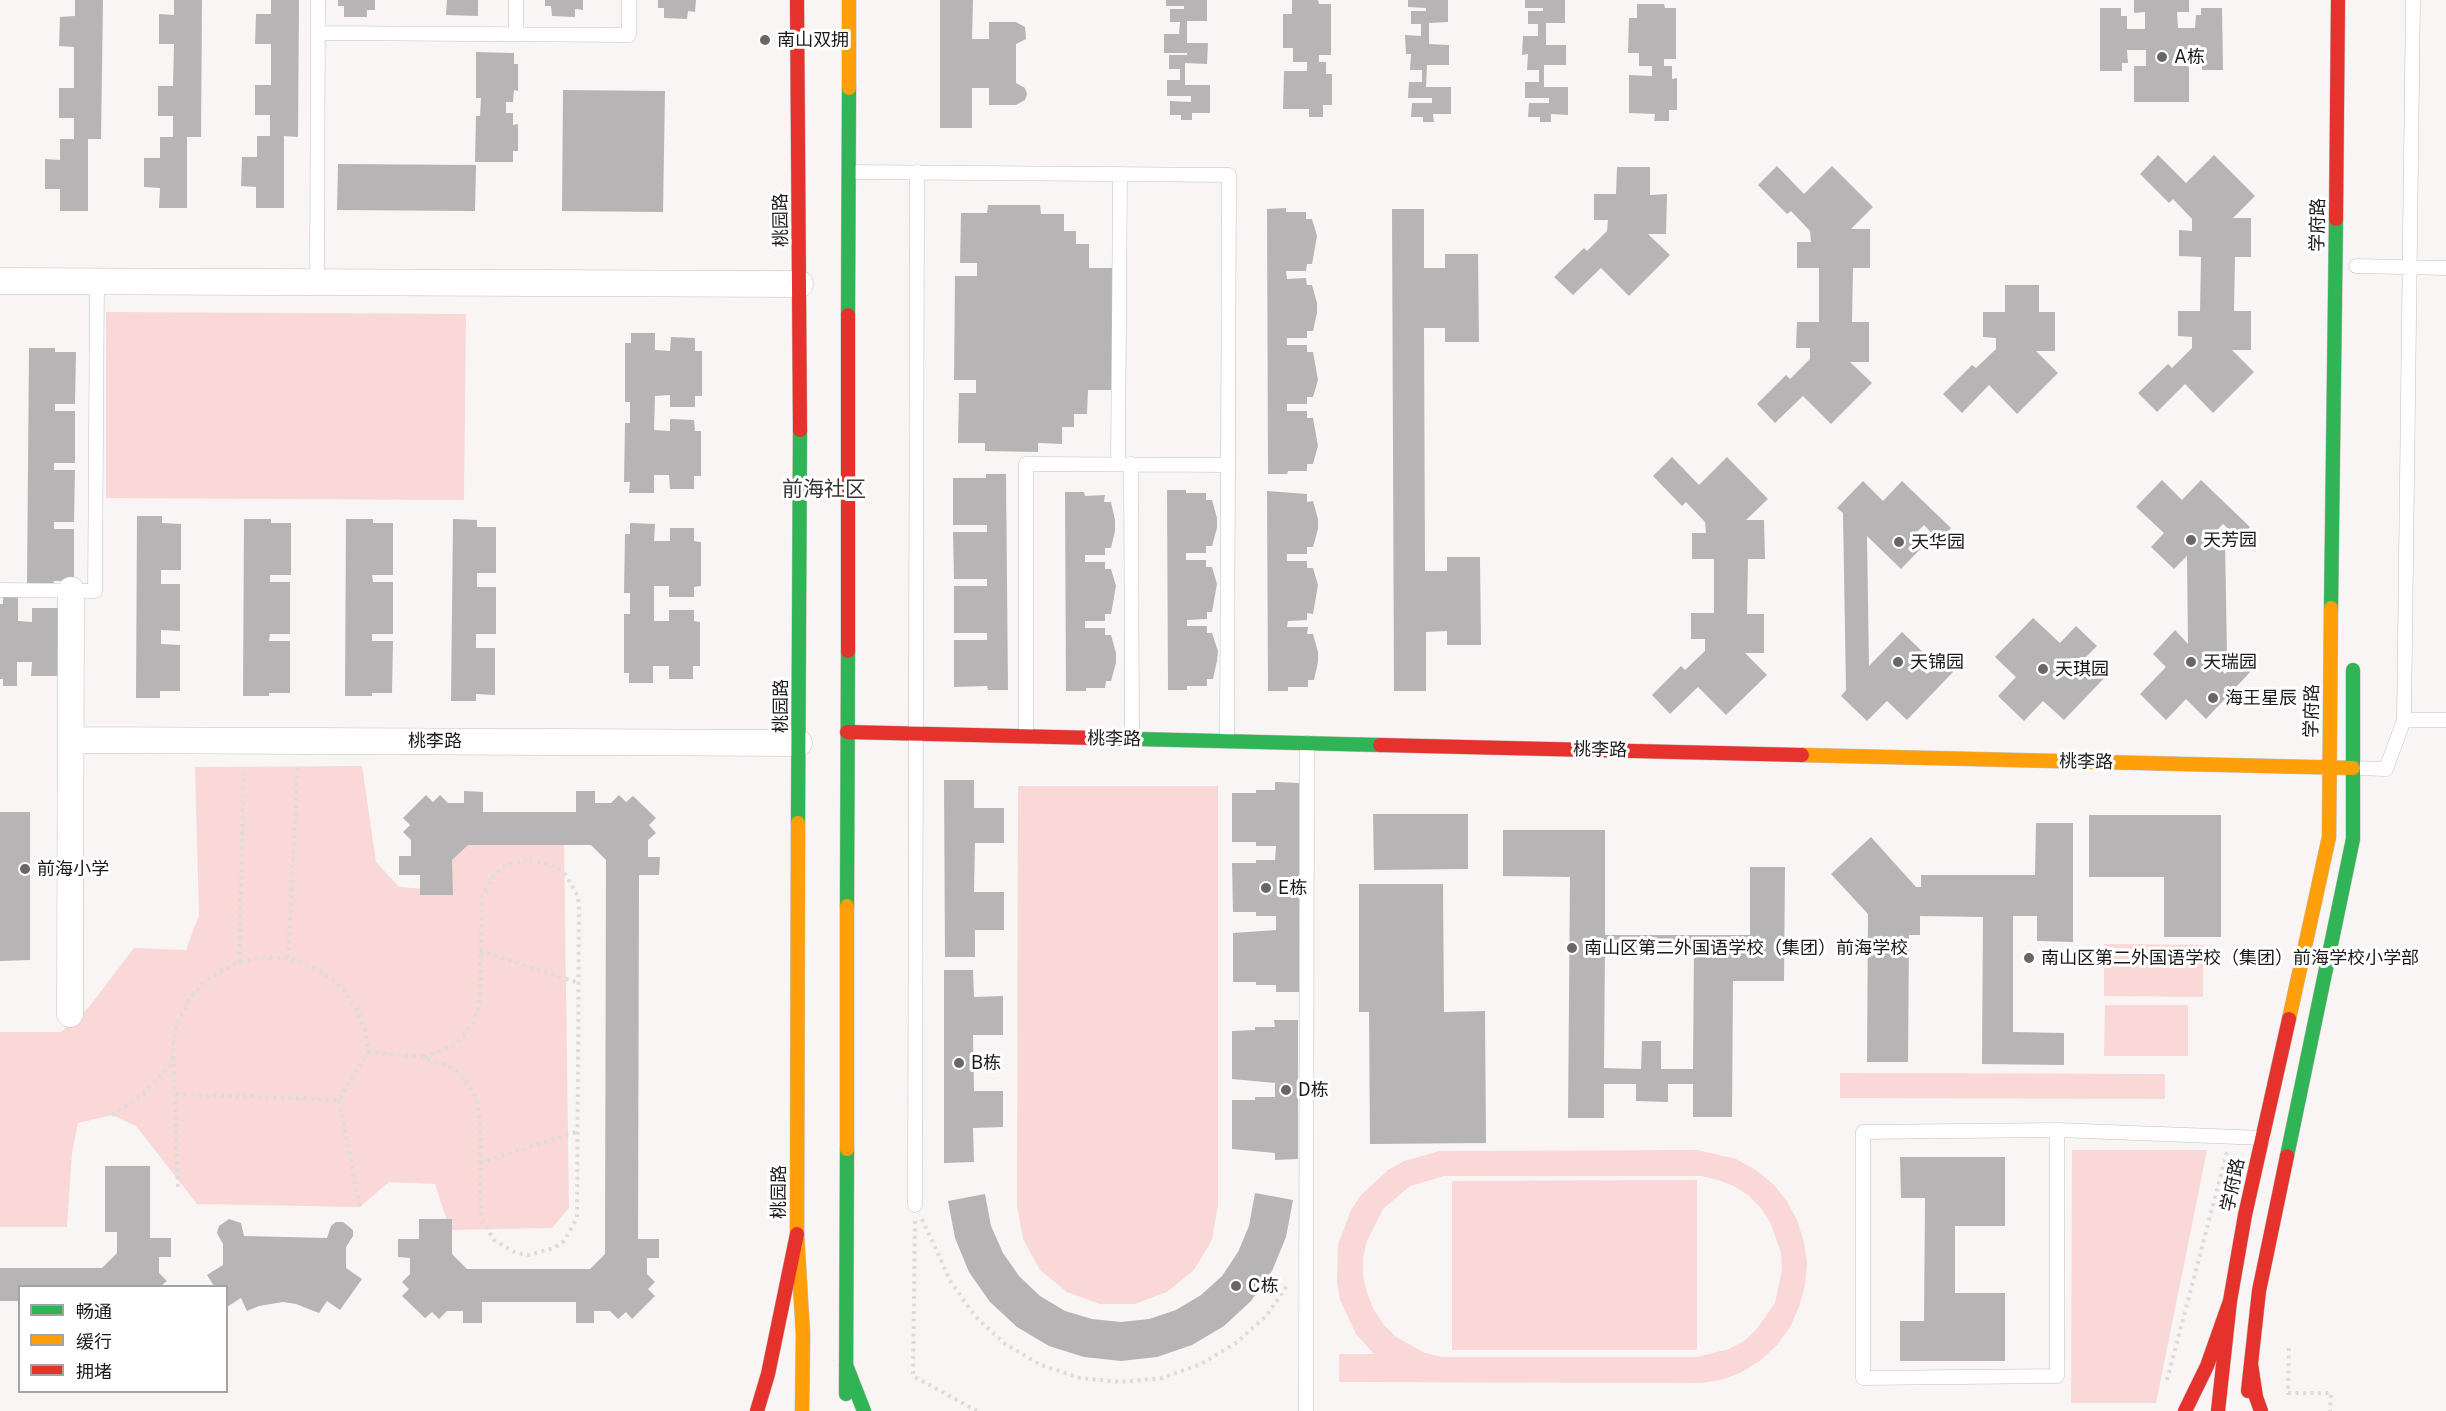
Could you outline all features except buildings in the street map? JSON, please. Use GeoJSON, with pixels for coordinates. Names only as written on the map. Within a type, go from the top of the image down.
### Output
{"type":"FeatureCollection","features":[{"type":"Feature","properties":{"kind":"main road","name":"桃园路"},"geometry":{"type":"LineString","coordinates":[[797,0],[800,284],[797,1234],[803,1335],[802,1411]]}},
{"type":"Feature","properties":{"kind":"main road"},"geometry":{"type":"LineString","coordinates":[[846,1411],[849,0]]}},
{"type":"Feature","properties":{"kind":"main road","name":"学府路"},"geometry":{"type":"LineString","coordinates":[[2218,1411],[2230,1301],[2244,1215],[2329,837],[2338,0]]}},
{"type":"Feature","properties":{"kind":"main road"},"geometry":{"type":"LineString","coordinates":[[2246,1411],[2259,1291],[2353,839],[2354,655]]}},
{"type":"Feature","properties":{"kind":"main road","name":"桃李路"},"geometry":{"type":"LineString","coordinates":[[847,732],[2353,768]]}},
{"type":"Feature","properties":{"kind":"main road"},"geometry":{"type":"LineString","coordinates":[[757,1411],[768,1374],[797,1234]]}},
{"type":"Feature","properties":{"kind":"main road"},"geometry":{"type":"LineString","coordinates":[[2185,1411],[2208,1366],[2230,1301]]}},
{"type":"Feature","properties":{"kind":"main road"},"geometry":{"type":"LineString","coordinates":[[2251,1364],[2256,1397],[2261,1411]]}},
{"type":"Feature","properties":{"kind":"main road"},"geometry":{"type":"LineString","coordinates":[[846,1365],[864,1411]]}},
{"type":"Feature","properties":{"kind":"street"},"geometry":{"type":"LineString","coordinates":[[0,281],[800,284]]}},
{"type":"Feature","properties":{"kind":"street"},"geometry":{"type":"LineString","coordinates":[[69,1014],[72,590]]}},
{"type":"Feature","properties":{"kind":"street","name":"桃李路"},"geometry":{"type":"LineString","coordinates":[[71,740],[799,743]]}},
{"type":"Feature","properties":{"kind":"lane"},"geometry":{"type":"LineString","coordinates":[[316,282],[318,0]]}},
{"type":"Feature","properties":{"kind":"lane"},"geometry":{"type":"LineString","coordinates":[[516,0],[516,34]]}},
{"type":"Feature","properties":{"kind":"lane"},"geometry":{"type":"LineString","coordinates":[[318,33],[628,35],[629,0]]}},
{"type":"Feature","properties":{"kind":"lane"},"geometry":{"type":"LineString","coordinates":[[2353,768],[2386,769],[2404,720],[2413,0]]}},
{"type":"Feature","properties":{"kind":"lane"},"geometry":{"type":"LineString","coordinates":[[850,172],[1229,175],[1227,741]]}},
{"type":"Feature","properties":{"kind":"lane"},"geometry":{"type":"LineString","coordinates":[[915,1205],[917,172]]}},
{"type":"Feature","properties":{"kind":"lane"},"geometry":{"type":"LineString","coordinates":[[1120,174],[1132,739]]}},
{"type":"Feature","properties":{"kind":"lane"},"geometry":{"type":"LineString","coordinates":[[2356,266],[2446,268]]}},
{"type":"Feature","properties":{"kind":"lane"},"geometry":{"type":"LineString","coordinates":[[0,590],[95,591],[97,281]]}},
{"type":"Feature","properties":{"kind":"lane"},"geometry":{"type":"LineString","coordinates":[[1026,736],[1026,464],[1228,465]]}},
{"type":"Feature","properties":{"kind":"lane"},"geometry":{"type":"LineString","coordinates":[[2404,720],[2446,720]]}},
{"type":"Feature","properties":{"kind":"lane"},"geometry":{"type":"LineString","coordinates":[[1306,1411],[1307,743]]}},
{"type":"Feature","properties":{"kind":"lane"},"geometry":{"type":"LineString","coordinates":[[2057,1130],[2057,1376],[1863,1378],[1863,1132],[2057,1130],[2290,1139]]}},
{"type":"Feature","properties":{"kind":"path"},"geometry":{"type":"LineString","coordinates":[[288,958],[298,741]]}},
{"type":"Feature","properties":{"kind":"path"},"geometry":{"type":"LineString","coordinates":[[239,962],[244,767]]}},
{"type":"Feature","properties":{"kind":"path"},"geometry":{"type":"LineString","coordinates":[[368,1052],[424,1057],[453,1068],[473,1091],[479,1113],[481,1218],[486,1230],[494,1240],[516,1253],[529,1255],[542,1253],[564,1240],[577,1218],[578,896],[565,874],[555,866],[530,859],[517,861],[495,874],[487,884],[480,909],[480,993],[473,1023],[453,1046],[424,1057]]}},
{"type":"Feature","properties":{"kind":"path"},"geometry":{"type":"LineString","coordinates":[[480,951],[579,983]]}},
{"type":"Feature","properties":{"kind":"path"},"geometry":{"type":"LineString","coordinates":[[178,1190],[176,1094],[172,1062],[173,1041],[179,1019],[189,1000],[202,984],[220,971],[239,962],[264,957],[288,958],[309,965],[328,976],[344,991],[357,1010],[365,1030],[368,1052],[339,1100],[360,1207]]}},
{"type":"Feature","properties":{"kind":"path"},"geometry":{"type":"LineString","coordinates":[[112,1115],[146,1092],[172,1062]]}},
{"type":"Feature","properties":{"kind":"path"},"geometry":{"type":"LineString","coordinates":[[176,1094],[339,1100]]}},
{"type":"Feature","properties":{"kind":"path"},"geometry":{"type":"LineString","coordinates":[[480,1163],[579,1131]]}},
{"type":"Feature","properties":{"kind":"path"},"geometry":{"type":"LineString","coordinates":[[2165,1388],[2232,1137]]}},
{"type":"Feature","properties":{"kind":"path"},"geometry":{"type":"LineString","coordinates":[[915,1205],[951,1282],[975,1316],[1005,1344],[1041,1365],[1080,1378],[1121,1382],[1162,1378],[1201,1364],[1236,1343],[1267,1315],[1290,1281]]}},
{"type":"Feature","properties":{"kind":"path"},"geometry":{"type":"LineString","coordinates":[[915,1205],[914,1376],[977,1411]]}},
{"type":"Feature","properties":{"kind":"path"},"geometry":{"type":"LineString","coordinates":[[2289,1348],[2288,1393],[2331,1393],[2330,1411]]}},
{"type":"Feature","properties":{"kind":"shaded area"},"geometry":{"type":"Polygon","coordinates":[[[106,312],[466,314],[464,500],[106,498],[106,312]]]}},
{"type":"Feature","properties":{"kind":"shaded area"},"geometry":{"type":"Polygon","coordinates":[[[362,766],[376,862],[399,887],[440,890],[450,833],[564,843],[569,1208],[552,1228],[450,1230],[435,1184],[389,1182],[360,1207],[197,1204],[136,1126],[112,1115],[78,1123],[72,1152],[67,1227],[0,1227],[0,1032],[61,1032],[89,1007],[134,948],[186,950],[199,915],[195,767],[362,766]]]}},
{"type":"Feature","properties":{"kind":"shaded area"},"geometry":{"type":"Polygon","coordinates":[[[1018,786],[1218,786],[1218,1205],[1212,1240],[1194,1270],[1167,1292],[1135,1304],[1100,1304],[1067,1292],[1040,1270],[1023,1239],[1017,1205],[1018,786]]]}},
{"type":"Feature","properties":{"kind":"shaded area"},"geometry":{"type":"Polygon","coordinates":[[[2104,944],[2203,945],[2203,997],[2104,996],[2104,944]]]}},
{"type":"Feature","properties":{"kind":"shaded area"},"geometry":{"type":"Polygon","coordinates":[[[2105,1005],[2188,1005],[2188,1056],[2104,1056],[2105,1005]]]}},
{"type":"Feature","properties":{"kind":"shaded area"},"geometry":{"type":"Polygon","coordinates":[[[1840,1073],[2165,1074],[2165,1099],[1840,1098],[1840,1073]]]}},
{"type":"Feature","properties":{"kind":"shaded area"},"geometry":{"type":"Polygon","coordinates":[[[1697,1150],[1736,1159],[1756,1170],[1773,1184],[1787,1201],[1797,1220],[1804,1242],[1807,1264],[1805,1286],[1790,1327],[1777,1345],[1761,1360],[1742,1372],[1721,1380],[1702,1383],[1339,1382],[1339,1354],[1374,1354],[1356,1334],[1340,1300],[1337,1282],[1338,1245],[1351,1210],[1361,1195],[1388,1170],[1404,1161],[1440,1151],[1697,1150]],[[1444,1176],[1410,1186],[1383,1209],[1367,1241],[1363,1258],[1363,1276],[1367,1293],[1374,1310],[1396,1337],[1425,1353],[1442,1357],[1697,1357],[1729,1349],[1744,1341],[1756,1330],[1775,1303],[1782,1270],[1781,1253],[1770,1222],[1749,1196],[1734,1186],[1701,1176],[1444,1176]]]}},
{"type":"Feature","properties":{"kind":"shaded area"},"geometry":{"type":"Polygon","coordinates":[[[2072,1150],[2207,1150],[2156,1403],[2071,1403],[2072,1150]]]}},
{"type":"Feature","properties":{"kind":"shaded area"},"geometry":{"type":"Polygon","coordinates":[[[1697,1180],[1697,1350],[1452,1350],[1452,1181],[1697,1180]]]}},
{"type":"Feature","properties":{"kind":"traffic: fast"},"geometry":{"type":"LineString","coordinates":[[848,315],[849,88]]}},
{"type":"Feature","properties":{"kind":"traffic: fast"},"geometry":{"type":"LineString","coordinates":[[2331,608],[2336,219]]}},
{"type":"Feature","properties":{"kind":"traffic: fast"},"geometry":{"type":"LineString","coordinates":[[798,823],[800,430]]}},
{"type":"Feature","properties":{"kind":"traffic: fast"},"geometry":{"type":"LineString","coordinates":[[847,906],[848,651]]}},
{"type":"Feature","properties":{"kind":"traffic: fast"},"geometry":{"type":"LineString","coordinates":[[2287,1156],[2353,839],[2353,670]]}},
{"type":"Feature","properties":{"kind":"traffic: fast"},"geometry":{"type":"LineString","coordinates":[[1097,738],[1380,745]]}},
{"type":"Feature","properties":{"kind":"traffic: fast"},"geometry":{"type":"LineString","coordinates":[[846,1394],[847,1149]]}},
{"type":"Feature","properties":{"kind":"traffic: fast"},"geometry":{"type":"LineString","coordinates":[[846,1365],[864,1411]]}},
{"type":"Feature","properties":{"kind":"traffic: slow"},"geometry":{"type":"LineString","coordinates":[[849,0],[849,88]]}},
{"type":"Feature","properties":{"kind":"traffic: slow"},"geometry":{"type":"LineString","coordinates":[[2289,1019],[2329,837],[2331,608]]}},
{"type":"Feature","properties":{"kind":"traffic: slow"},"geometry":{"type":"LineString","coordinates":[[1802,755],[2353,768]]}},
{"type":"Feature","properties":{"kind":"traffic: slow"},"geometry":{"type":"LineString","coordinates":[[798,823],[797,1234],[803,1335],[802,1411]]}},
{"type":"Feature","properties":{"kind":"traffic: slow"},"geometry":{"type":"LineString","coordinates":[[847,906],[847,1149]]}},
{"type":"Feature","properties":{"kind":"traffic: jam"},"geometry":{"type":"LineString","coordinates":[[797,0],[800,430]]}},
{"type":"Feature","properties":{"kind":"traffic: jam"},"geometry":{"type":"LineString","coordinates":[[2336,219],[2338,0]]}},
{"type":"Feature","properties":{"kind":"traffic: jam"},"geometry":{"type":"LineString","coordinates":[[848,315],[848,651]]}},
{"type":"Feature","properties":{"kind":"traffic: jam"},"geometry":{"type":"LineString","coordinates":[[847,732],[1097,738]]}},
{"type":"Feature","properties":{"kind":"traffic: jam"},"geometry":{"type":"LineString","coordinates":[[1380,745],[1802,755]]}},
{"type":"Feature","properties":{"kind":"traffic: jam"},"geometry":{"type":"LineString","coordinates":[[2218,1411],[2230,1301],[2245,1215],[2289,1019]]}},
{"type":"Feature","properties":{"kind":"traffic: jam"},"geometry":{"type":"LineString","coordinates":[[2248,1391],[2259,1291],[2287,1156]]}},
{"type":"Feature","properties":{"kind":"traffic: jam"},"geometry":{"type":"LineString","coordinates":[[757,1411],[768,1374],[797,1234]]}},
{"type":"Feature","properties":{"kind":"traffic: jam"},"geometry":{"type":"LineString","coordinates":[[2185,1411],[2207,1366],[2230,1301]]}},
{"type":"Feature","properties":{"kind":"traffic: jam"},"geometry":{"type":"LineString","coordinates":[[2251,1364],[2256,1397],[2261,1411]]}},
{"type":"Feature","properties":{"kind":"place","name":"南山双拥"},"geometry":{"type":"Point","coordinates":[765,40]}},
{"type":"Feature","properties":{"kind":"place","name":"A栋"},"geometry":{"type":"Point","coordinates":[2162,57]}},
{"type":"Feature","properties":{"kind":"place","name":"天芳园"},"geometry":{"type":"Point","coordinates":[2191,540]}},
{"type":"Feature","properties":{"kind":"place","name":"天华园"},"geometry":{"type":"Point","coordinates":[1899,542]}},
{"type":"Feature","properties":{"kind":"place","name":"天锦园"},"geometry":{"type":"Point","coordinates":[1898,662]}},
{"type":"Feature","properties":{"kind":"place","name":"天瑞园"},"geometry":{"type":"Point","coordinates":[2191,662]}},
{"type":"Feature","properties":{"kind":"place","name":"天琪园"},"geometry":{"type":"Point","coordinates":[2043,669]}},
{"type":"Feature","properties":{"kind":"place","name":"海王星辰"},"geometry":{"type":"Point","coordinates":[2213,698]}},
{"type":"Feature","properties":{"kind":"place","name":"前海小学"},"geometry":{"type":"Point","coordinates":[25,869]}},
{"type":"Feature","properties":{"kind":"place","name":"E栋"},"geometry":{"type":"Point","coordinates":[1266,888]}},
{"type":"Feature","properties":{"kind":"place","name":"南山区第二外国语学校（集团）前海学校"},"geometry":{"type":"Point","coordinates":[1572,948]}},
{"type":"Feature","properties":{"kind":"place","name":"南山区第二外国语学校（集团）前海学校小学部"},"geometry":{"type":"Point","coordinates":[2029,958]}},
{"type":"Feature","properties":{"kind":"place","name":"B栋"},"geometry":{"type":"Point","coordinates":[959,1063]}},
{"type":"Feature","properties":{"kind":"place","name":"D栋"},"geometry":{"type":"Point","coordinates":[1286,1090]}},
{"type":"Feature","properties":{"kind":"place","name":"C栋"},"geometry":{"type":"Point","coordinates":[1236,1286]}},
{"type":"Feature","properties":{"kind":"district","name":"前海社区"},"geometry":{"type":"Point","coordinates":[824,490]}}]}
